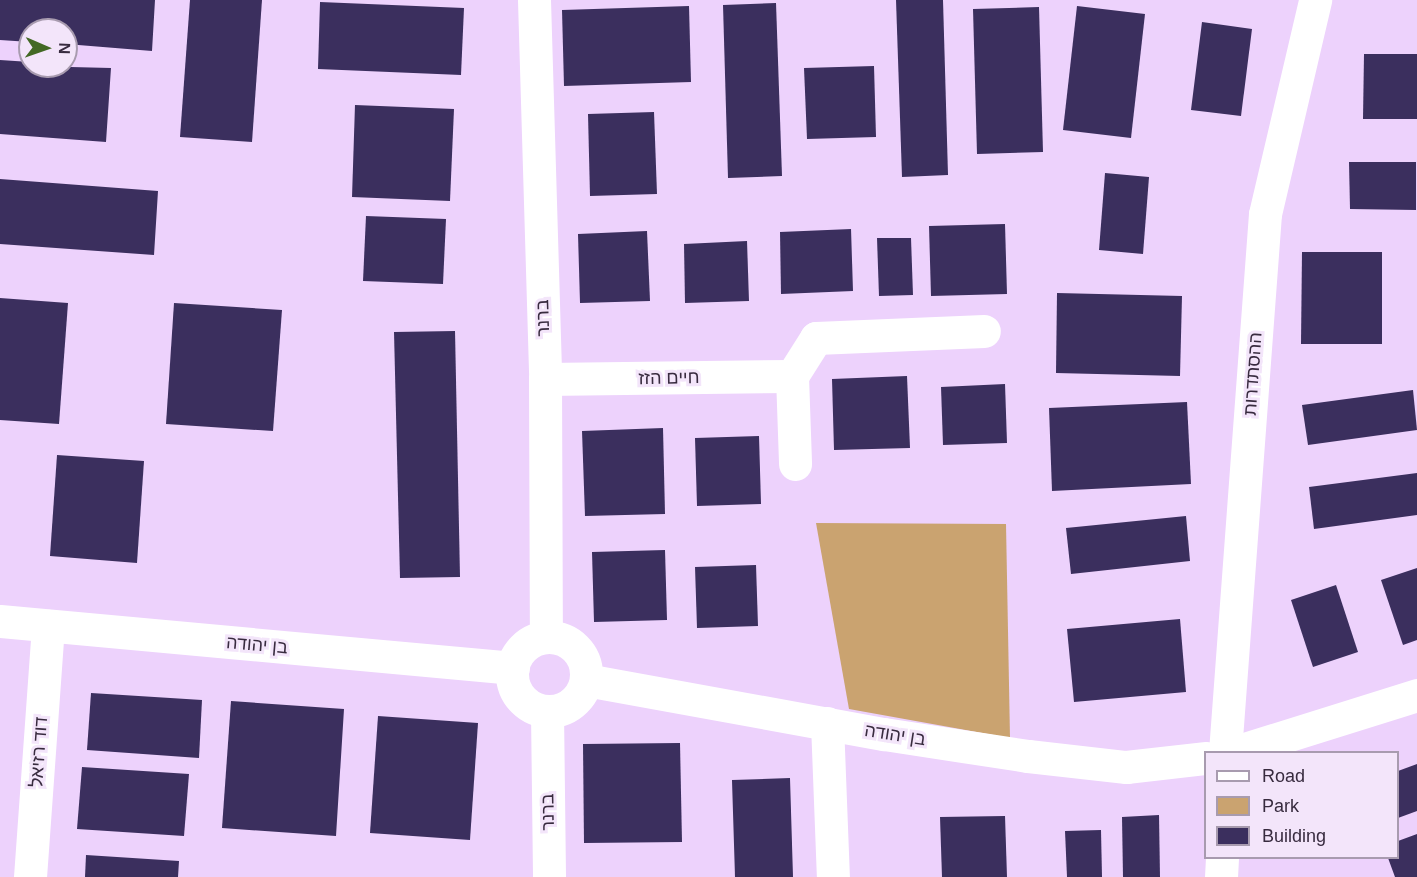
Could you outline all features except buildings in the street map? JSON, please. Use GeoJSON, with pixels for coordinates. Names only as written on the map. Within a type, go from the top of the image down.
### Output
{"type":"FeatureCollection","features":[{"type":"Feature","properties":{"kind":"street","name":"ברנר"},"geometry":{"type":"LineString","coordinates":[[534,0],[545,379],[546,637]]}},
{"type":"Feature","properties":{"kind":"street","name":"ההסתדרות"},"geometry":{"type":"LineString","coordinates":[[1225,751],[1265,214],[1315,0]]}},
{"type":"Feature","properties":{"kind":"street"},"geometry":{"type":"LineString","coordinates":[[795,464],[792,376],[816,338],[984,331]]}},
{"type":"Feature","properties":{"kind":"street","name":"חיים הזז"},"geometry":{"type":"LineString","coordinates":[[545,379],[792,376]]}},
{"type":"Feature","properties":{"kind":"street","name":"בן יהודה"},"geometry":{"type":"LineString","coordinates":[[0,621],[513,668]]}},
{"type":"Feature","properties":{"kind":"street","name":"דוד רזיאל"},"geometry":{"type":"LineString","coordinates":[[30,877],[48,626]]}},
{"type":"Feature","properties":{"kind":"street"},"geometry":{"type":"LineString","coordinates":[[546,637],[564,639],[574,646],[586,667],[586,680],[574,701],[564,708],[547,711],[529,705],[520,696],[514,686],[513,668],[520,651],[528,643],[546,637]]}},
{"type":"Feature","properties":{"kind":"street","name":"בן יהודה"},"geometry":{"type":"LineString","coordinates":[[586,680],[1017,754],[1126,767],[1204,758]]}},
{"type":"Feature","properties":{"kind":"street"},"geometry":{"type":"LineString","coordinates":[[1241,751],[1417,695]]}},
{"type":"Feature","properties":{"kind":"street","name":"ברנר"},"geometry":{"type":"LineString","coordinates":[[547,711],[549,877]]}},
{"type":"Feature","properties":{"kind":"street"},"geometry":{"type":"LineString","coordinates":[[827,723],[833,877]]}},
{"type":"Feature","properties":{"kind":"street"},"geometry":{"type":"LineString","coordinates":[[1221,877],[1222,859]]}},
{"type":"Feature","properties":{"kind":"green space"},"geometry":{"type":"Polygon","coordinates":[[[816,523],[1006,524],[1010,738],[849,709],[816,523]]]}}]}
